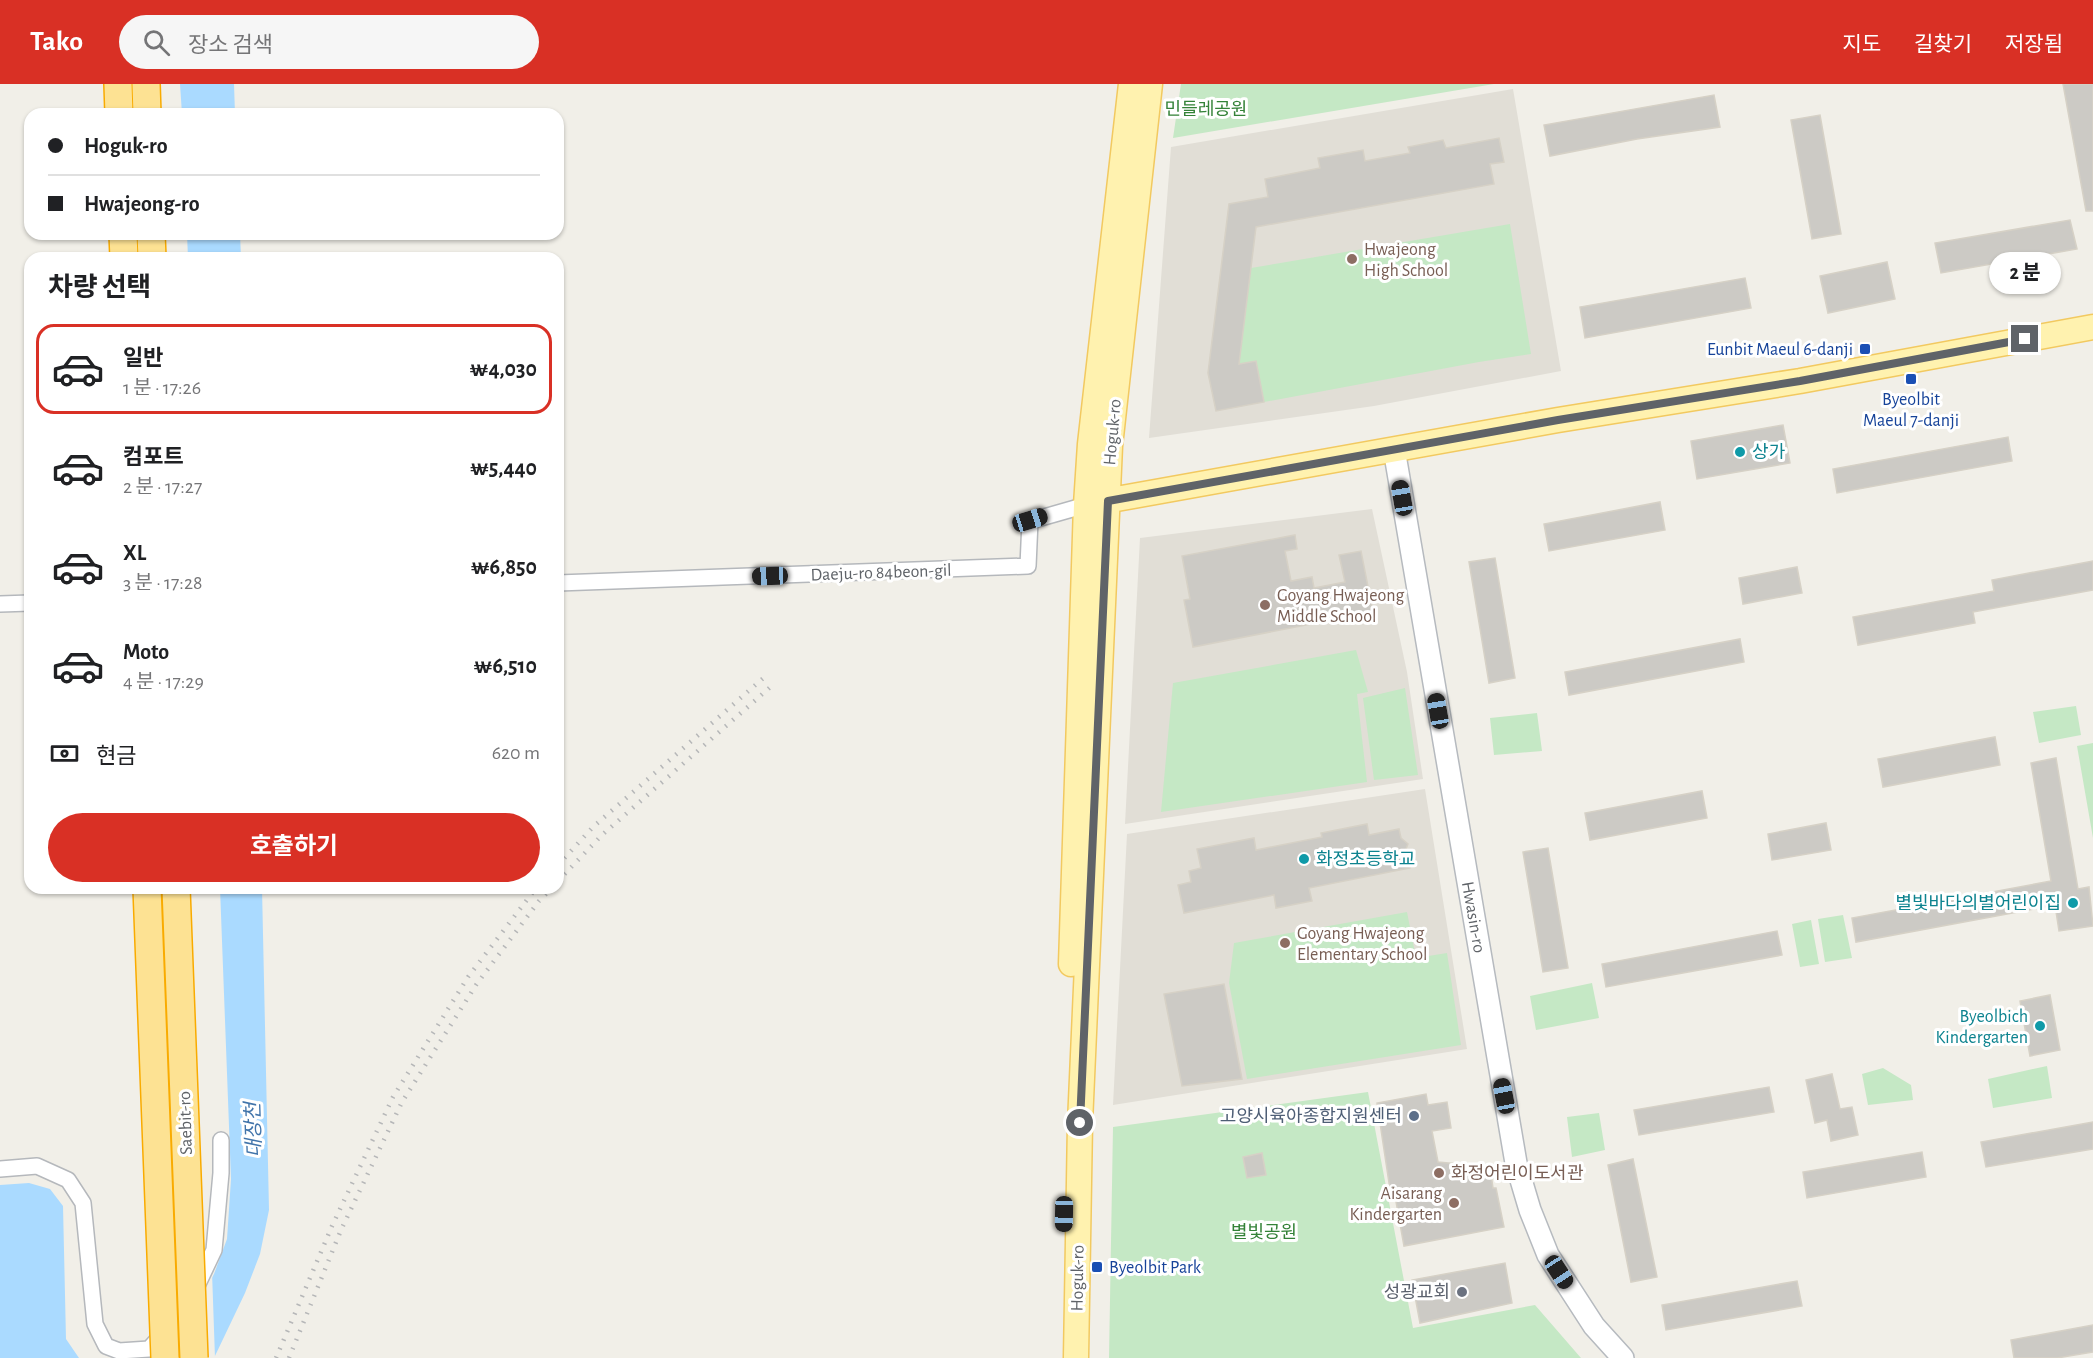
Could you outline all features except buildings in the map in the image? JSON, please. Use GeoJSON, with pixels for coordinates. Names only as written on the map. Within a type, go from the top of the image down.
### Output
{"type":"FeatureCollection","features":[{"type":"Feature","properties":{"kind":"highway"},"geometry":{"type":"LineString","coordinates":[[118,84],[119,108]]}},
{"type":"Feature","properties":{"kind":"highway"},"geometry":{"type":"LineString","coordinates":[[146,84],[147,108]]}},
{"type":"Feature","properties":{"kind":"highway","name":"Saebit-ro"},"geometry":{"type":"LineString","coordinates":[[147,894],[165,1358]]}},
{"type":"Feature","properties":{"kind":"highway","name":"Saebit-ro"},"geometry":{"type":"LineString","coordinates":[[176,894],[194,1358]]}},
{"type":"Feature","properties":{"kind":"main road","name":"Hoguk-ro"},"geometry":{"type":"LineString","coordinates":[[1076,1358],[1097,503],[1090,444],[1131,84]]}},
{"type":"Feature","properties":{"kind":"main road","name":"Hoguk-ro"},"geometry":{"type":"LineString","coordinates":[[1061,1358],[1066,1113],[1097,503],[1110,446],[1150,84]]}},
{"type":"Feature","properties":{"kind":"main road"},"geometry":{"type":"LineString","coordinates":[[1097,503],[1558,420],[1800,381],[2093,327]]}},
{"type":"Feature","properties":{"kind":"main road","name":"Hwasin-ro"},"geometry":{"type":"LineString","coordinates":[[1394,449],[1516,1163],[1530,1210],[1548,1255],[1594,1326],[1623,1358]]}},
{"type":"Feature","properties":{"kind":"street","name":"Daeju-ro 84beon-gil"},"geometry":{"type":"LineString","coordinates":[[564,583],[1028,566],[1030,520],[1097,503]]}},
{"type":"Feature","properties":{"kind":"street"},"geometry":{"type":"LineString","coordinates":[[0,604],[24,603]]}},
{"type":"Feature","properties":{"kind":"street"},"geometry":{"type":"LineString","coordinates":[[0,1169],[37,1166],[68,1180],[83,1203],[95,1324],[106,1346],[120,1352],[149,1349],[186,1307],[214,1250],[221,1173],[221,1140]]}},
{"type":"Feature","properties":{"kind":"shaded area","name":"Hwajeong High School"},"geometry":{"type":"Polygon","coordinates":[[[1513,89],[1561,371],[1374,406],[1149,438],[1171,147],[1513,89]]]}},
{"type":"Feature","properties":{"kind":"shaded area","name":"Goyang Hwajeong Middle School"},"geometry":{"type":"Polygon","coordinates":[[[1372,509],[1407,672],[1423,779],[1125,824],[1140,538],[1372,509]]]}},
{"type":"Feature","properties":{"kind":"shaded area","name":"Goyang Hwajeong Elementary School"},"geometry":{"type":"Polygon","coordinates":[[[1425,789],[1467,1049],[1113,1105],[1127,834],[1425,789]]]}},
{"type":"Feature","properties":{"kind":"green space","name":"민들레공원"},"geometry":{"type":"Polygon","coordinates":[[[1181,84],[1494,84],[1173,138],[1181,84]]]}},
{"type":"Feature","properties":{"kind":"green space"},"geometry":{"type":"Polygon","coordinates":[[[1510,224],[1531,354],[1264,402],[1256,361],[1239,364],[1251,268],[1510,224]]]}},
{"type":"Feature","properties":{"kind":"green space"},"geometry":{"type":"Polygon","coordinates":[[[1356,650],[1368,692],[1357,694],[1367,782],[1161,812],[1173,683],[1356,650]]]}},
{"type":"Feature","properties":{"kind":"green space"},"geometry":{"type":"Polygon","coordinates":[[[1405,688],[1418,775],[1374,780],[1363,698],[1405,688]]]}},
{"type":"Feature","properties":{"kind":"green space"},"geometry":{"type":"Polygon","coordinates":[[[2076,706],[2081,735],[2039,743],[2033,712],[2076,706]]]}},
{"type":"Feature","properties":{"kind":"green space"},"geometry":{"type":"Polygon","coordinates":[[[1537,713],[1542,751],[1494,755],[1490,718],[1537,713]]]}},
{"type":"Feature","properties":{"kind":"green space"},"geometry":{"type":"Polygon","coordinates":[[[2093,743],[2093,838],[2077,746],[2093,743]]]}},
{"type":"Feature","properties":{"kind":"green space"},"geometry":{"type":"Polygon","coordinates":[[[1407,912],[1416,958],[1447,953],[1461,1045],[1247,1079],[1229,983],[1234,943],[1407,912]]]}},
{"type":"Feature","properties":{"kind":"green space"},"geometry":{"type":"Polygon","coordinates":[[[1843,915],[1852,958],[1825,962],[1818,919],[1843,915]]]}},
{"type":"Feature","properties":{"kind":"green space"},"geometry":{"type":"Polygon","coordinates":[[[1811,920],[1819,964],[1800,967],[1792,924],[1811,920]]]}},
{"type":"Feature","properties":{"kind":"green space"},"geometry":{"type":"Polygon","coordinates":[[[1592,983],[1599,1018],[1536,1030],[1530,996],[1592,983]]]}},
{"type":"Feature","properties":{"kind":"green space"},"geometry":{"type":"Polygon","coordinates":[[[2047,1066],[2052,1098],[1993,1108],[1988,1079],[2047,1066]]]}},
{"type":"Feature","properties":{"kind":"green space"},"geometry":{"type":"Polygon","coordinates":[[[1883,1068],[1911,1085],[1913,1100],[1868,1105],[1862,1074],[1883,1068]]]}},
{"type":"Feature","properties":{"kind":"green space","name":"별빛공원"},"geometry":{"type":"Polygon","coordinates":[[[1368,1092],[1413,1328],[1535,1305],[1581,1358],[1109,1358],[1113,1127],[1368,1092]]]}},
{"type":"Feature","properties":{"kind":"green space"},"geometry":{"type":"Polygon","coordinates":[[[1599,1113],[1605,1150],[1572,1157],[1567,1117],[1599,1113]]]}},
{"type":"Feature","properties":{"kind":"water"},"geometry":{"type":"Polygon","coordinates":[[[180,84],[234,84],[235,108],[182,108],[180,84]]]}},
{"type":"Feature","properties":{"kind":"water"},"geometry":{"type":"Polygon","coordinates":[[[187,240],[240,240],[241,252],[188,252],[187,240]]]}},
{"type":"Feature","properties":{"kind":"water","name":"대장천"},"geometry":{"type":"Polygon","coordinates":[[[220,894],[262,894],[269,1210],[260,1254],[245,1293],[214,1358],[195,1311],[214,1274],[227,1239],[231,1179],[220,894]]]}},
{"type":"Feature","properties":{"kind":"water"},"geometry":{"type":"Polygon","coordinates":[[[29,1183],[50,1189],[63,1206],[66,1339],[79,1358],[0,1358],[0,1185],[29,1183]]]}},
{"type":"Feature","properties":{"kind":"pier"},"geometry":{"type":"Polygon","coordinates":[[[212,1272],[215,1358],[157,1358],[192,1310],[212,1272]]]}},
{"type":"Feature","properties":{"kind":"railway"},"geometry":{"type":"LineString","coordinates":[[564,858],[593,827],[768,674]]}},
{"type":"Feature","properties":{"kind":"railway"},"geometry":{"type":"LineString","coordinates":[[564,875],[602,835],[775,683]]}},
{"type":"Feature","properties":{"kind":"railway"},"geometry":{"type":"LineString","coordinates":[[276,1358],[332,1226],[393,1097],[468,977],[531,894]]}},
{"type":"Feature","properties":{"kind":"railway"},"geometry":{"type":"LineString","coordinates":[[289,1358],[341,1230],[402,1102],[476,985],[546,894]]}},
{"type":"Feature","properties":{"kind":"place","name":"Hwajeong High School"},"geometry":{"type":"Point","coordinates":[1352,259]}},
{"type":"Feature","properties":{"kind":"place","name":"Eunbit Maeul 6-danji"},"geometry":{"type":"Point","coordinates":[1865,349]}},
{"type":"Feature","properties":{"kind":"place","name":"Byeolbit Maeul 7-danji"},"geometry":{"type":"Point","coordinates":[1911,379]}},
{"type":"Feature","properties":{"kind":"place","name":"상가"},"geometry":{"type":"Point","coordinates":[1740,452]}},
{"type":"Feature","properties":{"kind":"place","name":"Goyang Hwajeong Middle School"},"geometry":{"type":"Point","coordinates":[1265,605]}},
{"type":"Feature","properties":{"kind":"place","name":"화정초등학교"},"geometry":{"type":"Point","coordinates":[1304,859]}},
{"type":"Feature","properties":{"kind":"place","name":"별빛바다의별어린이집"},"geometry":{"type":"Point","coordinates":[2073,903]}},
{"type":"Feature","properties":{"kind":"place","name":"Goyang Hwajeong Elementary School"},"geometry":{"type":"Point","coordinates":[1285,943]}},
{"type":"Feature","properties":{"kind":"place","name":"Byeolbich Kindergarten"},"geometry":{"type":"Point","coordinates":[2040,1026]}},
{"type":"Feature","properties":{"kind":"place","name":"고양시육아종합지원센터"},"geometry":{"type":"Point","coordinates":[1414,1116]}},
{"type":"Feature","properties":{"kind":"place","name":"화정어린이도서관"},"geometry":{"type":"Point","coordinates":[1439,1173]}},
{"type":"Feature","properties":{"kind":"place","name":"Aisarang Kindergarten"},"geometry":{"type":"Point","coordinates":[1454,1203]}},
{"type":"Feature","properties":{"kind":"place","name":"Byeolbit Park"},"geometry":{"type":"Point","coordinates":[1097,1267]}},
{"type":"Feature","properties":{"kind":"place","name":"성광교회"},"geometry":{"type":"Point","coordinates":[1462,1292]}},
{"type":"Feature","properties":{"kind":"route"},"geometry":{"type":"LineString","coordinates":[[1080,1123],[1108,501],[1558,420],[1800,381],[2025,339]]}}]}
